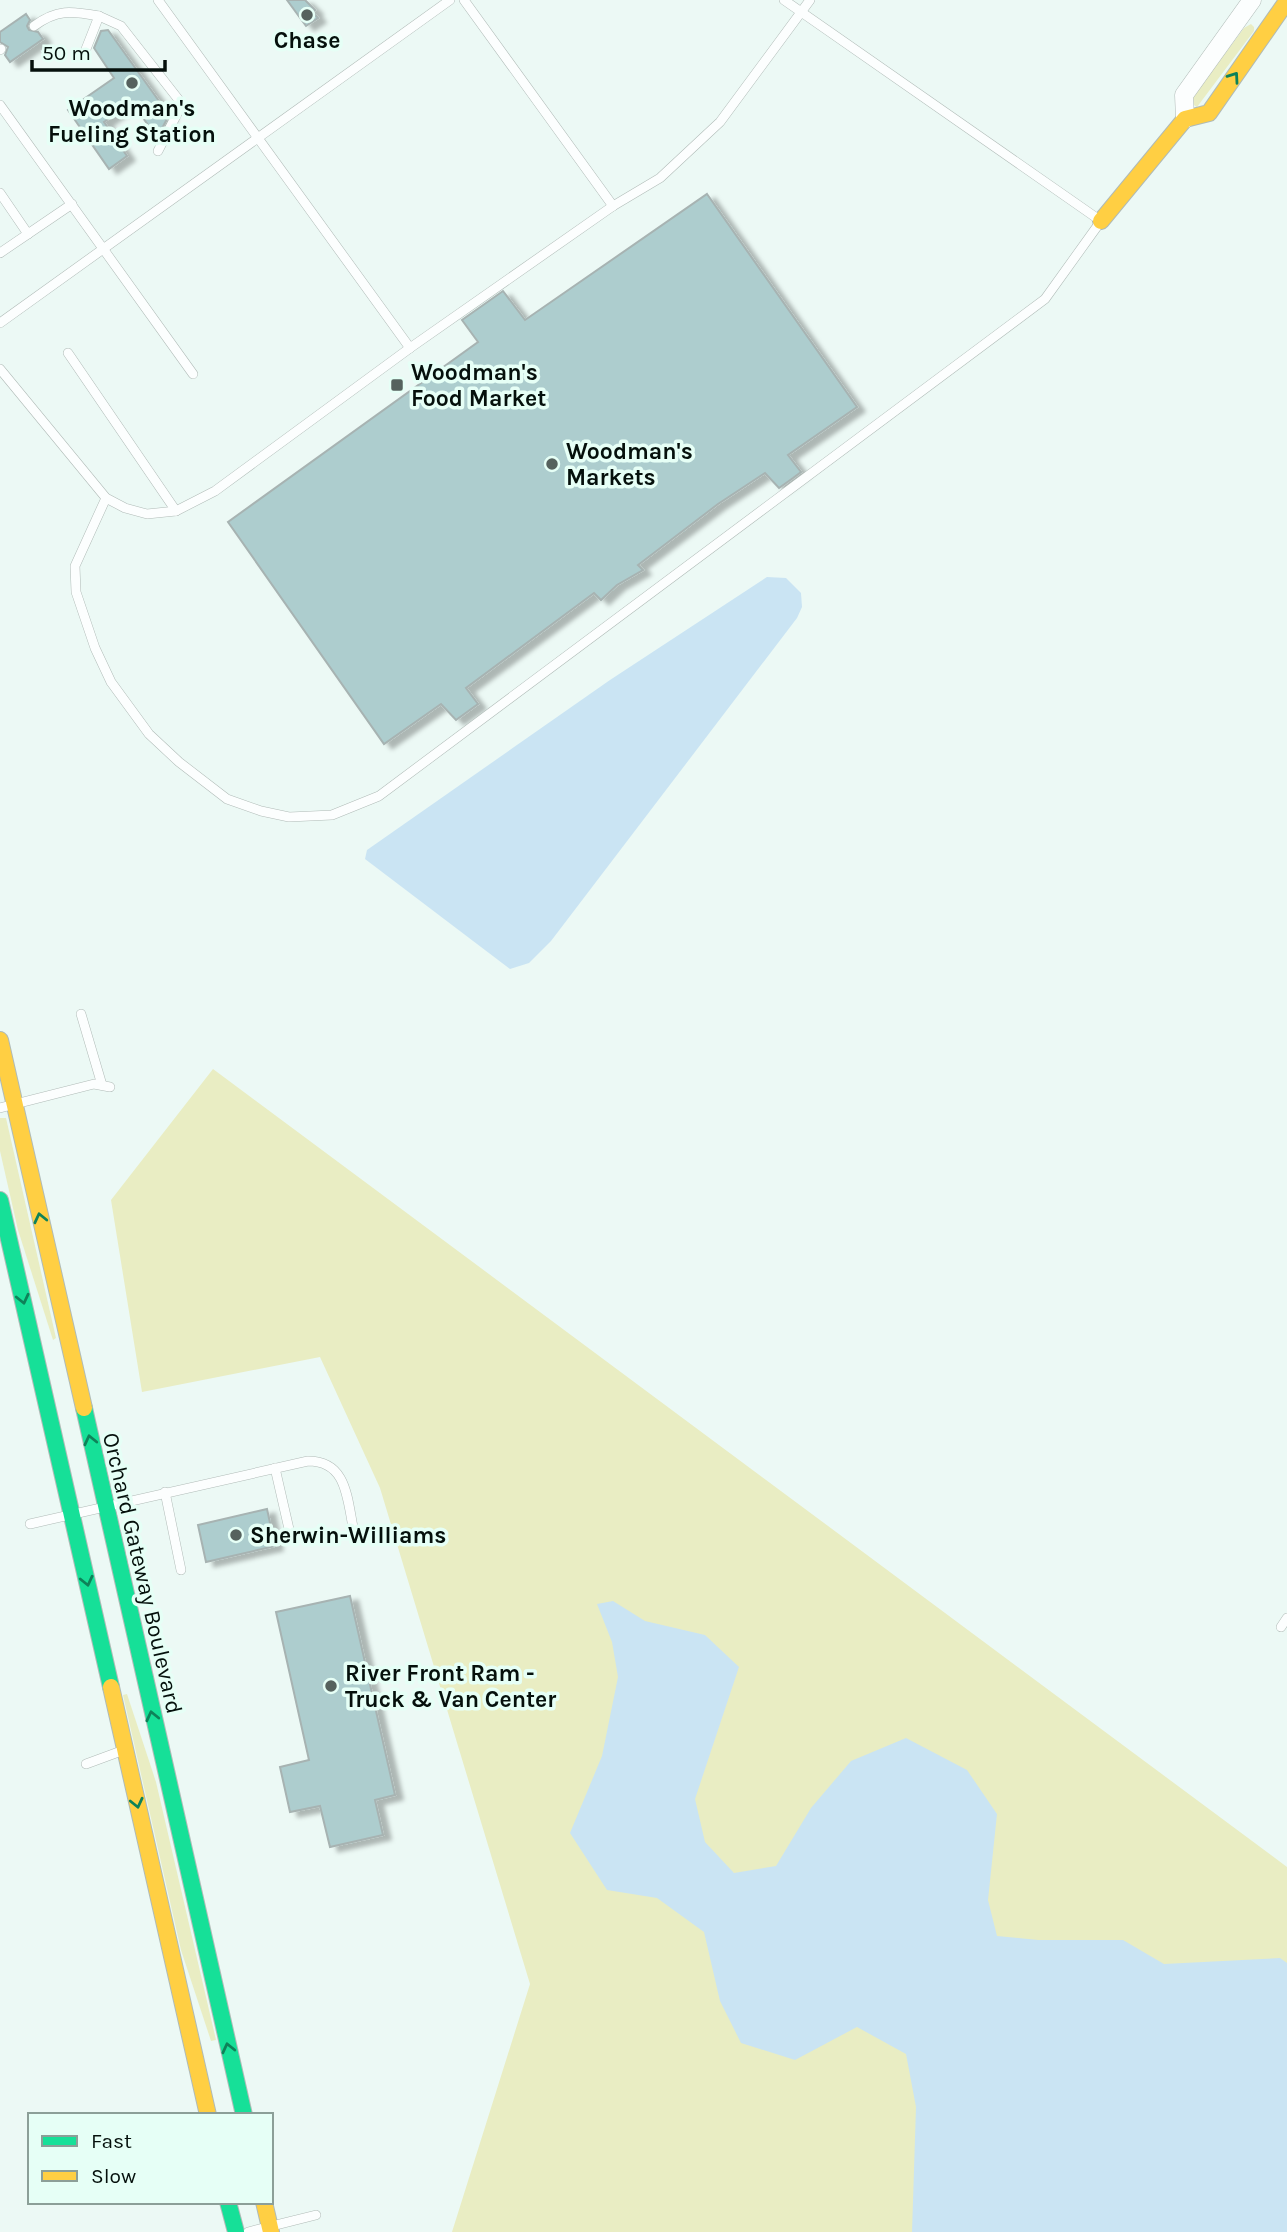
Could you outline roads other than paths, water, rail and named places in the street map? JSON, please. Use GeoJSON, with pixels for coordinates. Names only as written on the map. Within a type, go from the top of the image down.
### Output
{"type":"FeatureCollection","features":[{"type":"Feature","properties":{"kind":"street"},"geometry":{"type":"LineString","coordinates":[[1185,119],[1184,95],[1252,0]]}},
{"type":"Feature","properties":{"kind":"street"},"geometry":{"type":"LineString","coordinates":[[1101,220],[1185,119],[1209,113],[1287,1]]}},
{"type":"Feature","properties":{"kind":"street","name":"Orchard Gateway Boulevard"},"geometry":{"type":"LineString","coordinates":[[0,1040],[7,1106],[105,1507],[244,2113]]}},
{"type":"Feature","properties":{"kind":"street"},"geometry":{"type":"LineString","coordinates":[[0,1200],[208,2113]]}},
{"type":"Feature","properties":{"kind":"street"},"geometry":{"type":"LineString","coordinates":[[229,2204],[236,2232]]}},
{"type":"Feature","properties":{"kind":"street"},"geometry":{"type":"LineString","coordinates":[[264,2204],[270,2229]]}},
{"type":"Feature","properties":{"kind":"lane"},"geometry":{"type":"LineString","coordinates":[[158,0],[410,348]]}},
{"type":"Feature","properties":{"kind":"lane"},"geometry":{"type":"LineString","coordinates":[[0,323],[450,0]]}},
{"type":"Feature","properties":{"kind":"lane"},"geometry":{"type":"LineString","coordinates":[[464,0],[613,206]]}},
{"type":"Feature","properties":{"kind":"lane"},"geometry":{"type":"LineString","coordinates":[[106,498],[75,566],[76,592],[95,648],[111,682],[149,734],[227,799],[289,817],[332,815],[379,796],[1045,299],[1101,220],[784,0]]}},
{"type":"Feature","properties":{"kind":"lane"},"geometry":{"type":"LineString","coordinates":[[0,369],[106,498],[125,508],[146,513],[176,511],[215,491],[410,348],[613,206],[660,178],[720,122],[810,0]]}},
{"type":"Feature","properties":{"kind":"lane"},"geometry":{"type":"LineString","coordinates":[[34,26],[47,16],[76,12],[99,16],[121,26],[182,104],[158,151]]}},
{"type":"Feature","properties":{"kind":"lane"},"geometry":{"type":"LineString","coordinates":[[86,49],[99,16]]}},
{"type":"Feature","properties":{"kind":"lane"},"geometry":{"type":"LineString","coordinates":[[0,105],[3,116],[72,204],[193,374]]}},
{"type":"Feature","properties":{"kind":"lane"},"geometry":{"type":"LineString","coordinates":[[0,193],[28,234]]}},
{"type":"Feature","properties":{"kind":"lane"},"geometry":{"type":"LineString","coordinates":[[0,253],[72,204]]}},
{"type":"Feature","properties":{"kind":"lane"},"geometry":{"type":"LineString","coordinates":[[68,353],[176,511]]}},
{"type":"Feature","properties":{"kind":"lane"},"geometry":{"type":"LineString","coordinates":[[7,1106],[94,1084],[106,1086],[81,1014]]}},
{"type":"Feature","properties":{"kind":"lane"},"geometry":{"type":"LineString","coordinates":[[30,1524],[275,1468],[308,1461],[323,1461],[337,1470],[344,1484],[354,1532]]}},
{"type":"Feature","properties":{"kind":"lane"},"geometry":{"type":"LineString","coordinates":[[275,1468],[289,1529]]}},
{"type":"Feature","properties":{"kind":"lane"},"geometry":{"type":"LineString","coordinates":[[165,1492],[181,1570]]}},
{"type":"Feature","properties":{"kind":"lane"},"geometry":{"type":"LineString","coordinates":[[1281,1627],[1287,1618]]}},
{"type":"Feature","properties":{"kind":"lane"},"geometry":{"type":"LineString","coordinates":[[86,1764],[125,1750]]}},
{"type":"Feature","properties":{"kind":"lane"},"geometry":{"type":"LineString","coordinates":[[248,2232],[270,2229],[316,2215]]}},
{"type":"Feature","properties":{"kind":"water"},"geometry":{"type":"Polygon","coordinates":[[[767,577],[786,578],[801,593],[802,607],[797,618],[551,941],[529,963],[510,969],[365,859],[367,850],[610,680],[767,577]]]}},
{"type":"Feature","properties":{"kind":"water"},"geometry":{"type":"Polygon","coordinates":[[[613,1601],[645,1621],[705,1635],[739,1667],[695,1799],[705,1842],[734,1873],[776,1866],[811,1808],[851,1761],[906,1738],[967,1770],[997,1814],[988,1900],[997,1936],[1038,1940],[1123,1940],[1164,1964],[1280,1958],[1287,1963],[1287,2232],[912,2232],[916,2107],[906,2054],[857,2027],[795,2060],[741,2043],[720,2001],[704,1932],[657,1898],[607,1890],[570,1833],[602,1756],[618,1677],[612,1642],[597,1604],[613,1601]]]}},
{"type":"Feature","properties":{"kind":"place","name":"Chase"},"geometry":{"type":"Point","coordinates":[307,15]}},
{"type":"Feature","properties":{"kind":"place","name":"Woodman's Fueling Station"},"geometry":{"type":"Point","coordinates":[132,83]}},
{"type":"Feature","properties":{"kind":"place","name":"Woodman's Food Market"},"geometry":{"type":"Point","coordinates":[397,385]}},
{"type":"Feature","properties":{"kind":"place","name":"Woodman's Markets"},"geometry":{"type":"Point","coordinates":[552,464]}},
{"type":"Feature","properties":{"kind":"place","name":"Sherwin-Williams"},"geometry":{"type":"Point","coordinates":[236,1535]}},
{"type":"Feature","properties":{"kind":"place","name":"River Front Ram - Truck & Van Center"},"geometry":{"type":"Point","coordinates":[331,1686]}}]}
